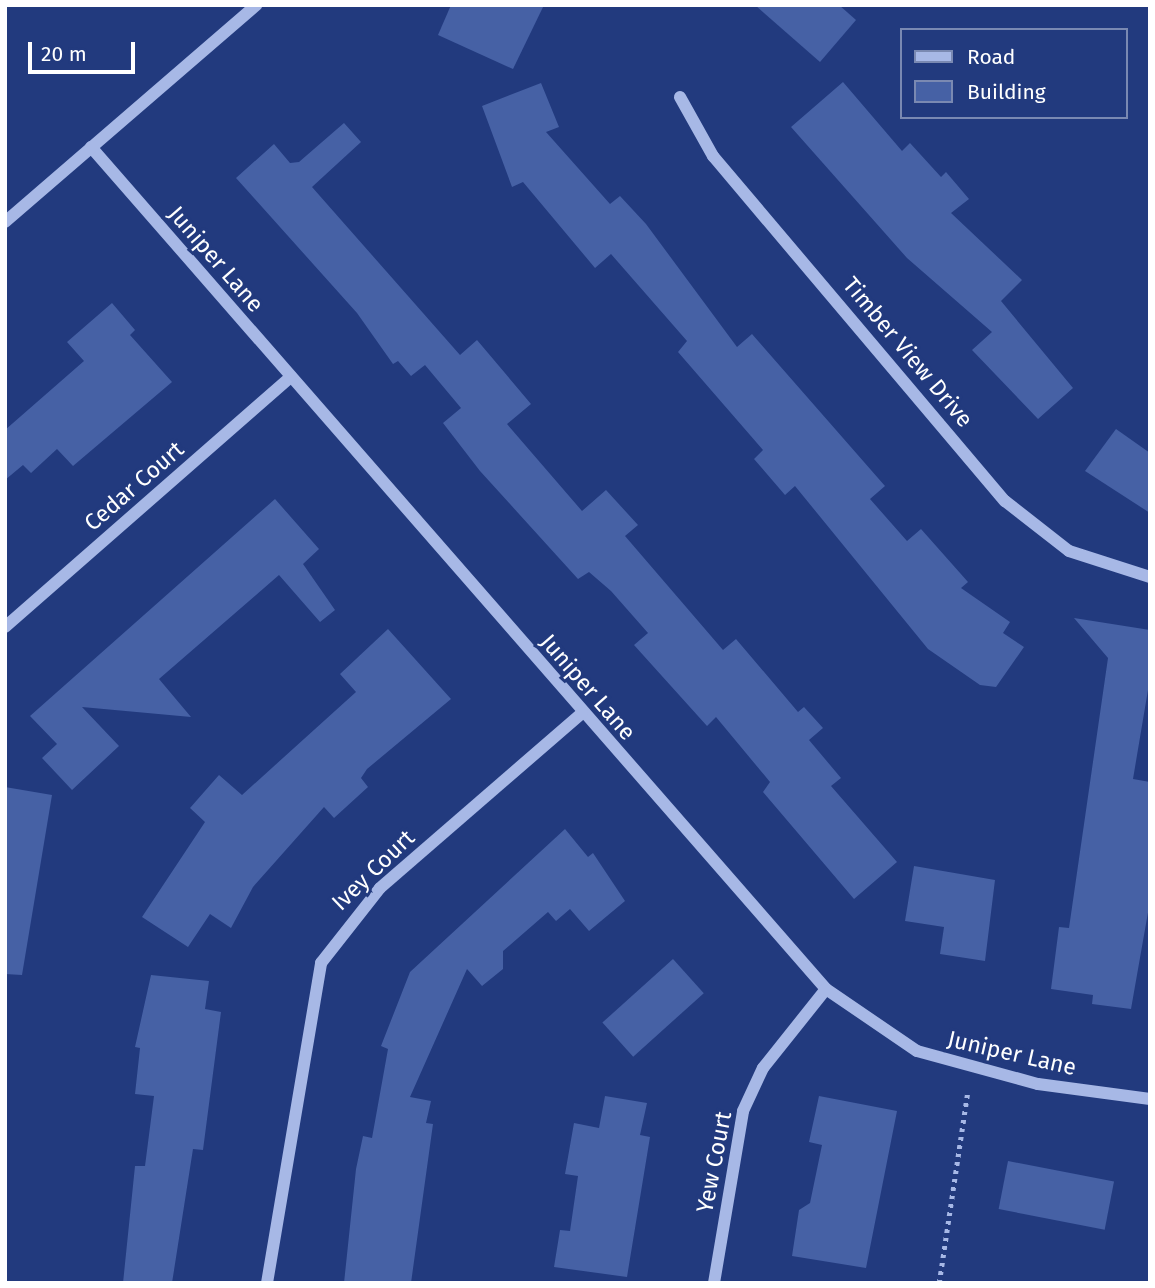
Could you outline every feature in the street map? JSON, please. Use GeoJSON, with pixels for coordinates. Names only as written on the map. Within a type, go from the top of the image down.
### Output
{"type":"FeatureCollection","features":[{"type":"Feature","properties":{"kind":"street"},"geometry":{"type":"LineString","coordinates":[[5,222],[256,5]]}},
{"type":"Feature","properties":{"kind":"street","name":"Timber View Drive"},"geometry":{"type":"LineString","coordinates":[[680,97],[713,156],[1005,501],[1069,551],[1150,576]]}},
{"type":"Feature","properties":{"kind":"street","name":"Juniper Lane"},"geometry":{"type":"LineString","coordinates":[[91,147],[582,713],[826,989],[917,1051],[971,1069],[1150,1099]]}},
{"type":"Feature","properties":{"kind":"street","name":"Cedar Court"},"geometry":{"type":"LineString","coordinates":[[5,627],[291,377]]}},
{"type":"Feature","properties":{"kind":"street","name":"Ivey Court"},"geometry":{"type":"LineString","coordinates":[[267,1283],[321,963],[380,888],[582,713]]}},
{"type":"Feature","properties":{"kind":"street","name":"Yew Court"},"geometry":{"type":"LineString","coordinates":[[714,1283],[743,1111],[763,1068],[826,989]]}},
{"type":"Feature","properties":{"kind":"path"},"geometry":{"type":"LineString","coordinates":[[939,1283],[971,1069]]}},
{"type":"Feature","properties":{"kind":"building"},"geometry":{"type":"Polygon","coordinates":[[[451,5],[544,5],[513,69],[438,35],[451,5]]]}},
{"type":"Feature","properties":{"kind":"building"},"geometry":{"type":"Polygon","coordinates":[[[755,5],[839,5],[856,20],[820,62],[755,5]]]}},
{"type":"Feature","properties":{"kind":"building"},"geometry":{"type":"Polygon","coordinates":[[[843,82],[902,151],[910,143],[941,177],[946,172],[969,199],[951,213],[1022,280],[1001,301],[1073,388],[1038,419],[972,350],[992,332],[907,258],[791,127],[843,82]]]}},
{"type":"Feature","properties":{"kind":"building"},"geometry":{"type":"Polygon","coordinates":[[[541,83],[559,127],[546,132],[610,204],[620,196],[646,224],[737,347],[752,334],[885,486],[870,499],[907,541],[921,529],[968,582],[961,588],[1010,622],[1003,633],[1024,647],[996,687],[980,685],[928,649],[795,486],[785,495],[754,459],[763,450],[678,352],[687,341],[611,254],[595,268],[523,182],[512,187],[482,106],[541,83]]]}},
{"type":"Feature","properties":{"kind":"building"},"geometry":{"type":"Polygon","coordinates":[[[344,123],[361,142],[312,187],[460,355],[477,340],[531,404],[507,424],[582,511],[606,490],[638,525],[625,536],[723,650],[736,639],[798,712],[804,707],[823,728],[809,740],[841,778],[831,786],[897,862],[854,899],[763,792],[770,782],[716,717],[707,726],[634,645],[648,633],[611,591],[589,572],[578,579],[480,471],[443,423],[461,408],[425,365],[411,376],[398,361],[393,364],[357,313],[236,178],[274,144],[290,163],[299,162],[344,123]]]}},
{"type":"Feature","properties":{"kind":"building"},"geometry":{"type":"Polygon","coordinates":[[[112,303],[135,330],[130,335],[172,382],[73,466],[57,449],[31,473],[23,465],[5,480],[5,430],[84,361],[67,342],[112,303]]]}},
{"type":"Feature","properties":{"kind":"building"},"geometry":{"type":"Polygon","coordinates":[[[1116,429],[1150,453],[1150,513],[1085,471],[1116,429]]]}},
{"type":"Feature","properties":{"kind":"building"},"geometry":{"type":"Polygon","coordinates":[[[275,499],[319,549],[303,564],[335,610],[320,622],[279,575],[159,679],[191,717],[82,707],[119,746],[72,790],[42,758],[57,744],[30,716],[275,499]]]}},
{"type":"Feature","properties":{"kind":"building"},"geometry":{"type":"Polygon","coordinates":[[[1074,618],[1150,630],[1150,678],[1133,779],[1150,782],[1150,901],[1131,1009],[1092,1004],[1093,995],[1051,989],[1059,927],[1069,928],[1108,658],[1074,618]]]}},
{"type":"Feature","properties":{"kind":"building"},"geometry":{"type":"Polygon","coordinates":[[[388,629],[451,699],[367,769],[361,778],[368,787],[334,818],[324,807],[253,887],[231,928],[210,914],[188,947],[142,917],[205,822],[190,808],[219,775],[242,795],[356,692],[340,674],[388,629]]]}},
{"type":"Feature","properties":{"kind":"building"},"geometry":{"type":"Polygon","coordinates":[[[5,787],[52,795],[22,975],[5,974],[5,787]]]}},
{"type":"Feature","properties":{"kind":"building"},"geometry":{"type":"Polygon","coordinates":[[[565,829],[588,857],[593,853],[625,901],[589,931],[570,909],[556,921],[548,912],[503,951],[503,969],[482,986],[467,969],[410,1097],[431,1101],[426,1123],[433,1124],[411,1283],[344,1283],[356,1169],[363,1136],[372,1138],[388,1049],[381,1046],[410,972],[565,829]]]}},
{"type":"Feature","properties":{"kind":"building"},"geometry":{"type":"Polygon","coordinates":[[[914,866],[995,880],[985,961],[940,954],[944,927],[905,921],[914,866]]]}},
{"type":"Feature","properties":{"kind":"building"},"geometry":{"type":"Polygon","coordinates":[[[673,959],[704,993],[633,1057],[602,1023],[673,959]]]}},
{"type":"Feature","properties":{"kind":"building"},"geometry":{"type":"Polygon","coordinates":[[[151,975],[209,981],[205,1009],[221,1012],[203,1150],[193,1149],[172,1283],[123,1283],[135,1166],[145,1166],[154,1096],[135,1094],[140,1048],[135,1047],[151,975]]]}},
{"type":"Feature","properties":{"kind":"building"},"geometry":{"type":"Polygon","coordinates":[[[605,1096],[647,1103],[640,1135],[650,1137],[627,1277],[554,1267],[560,1230],[570,1231],[578,1176],[565,1174],[574,1123],[599,1128],[605,1096]]]}},
{"type":"Feature","properties":{"kind":"building"},"geometry":{"type":"Polygon","coordinates":[[[819,1096],[897,1111],[866,1268],[792,1256],[799,1210],[810,1203],[822,1145],[809,1142],[819,1096]]]}},
{"type":"Feature","properties":{"kind":"building"},"geometry":{"type":"Polygon","coordinates":[[[1008,1161],[1114,1182],[1105,1230],[999,1209],[1008,1161]]]}}]}
